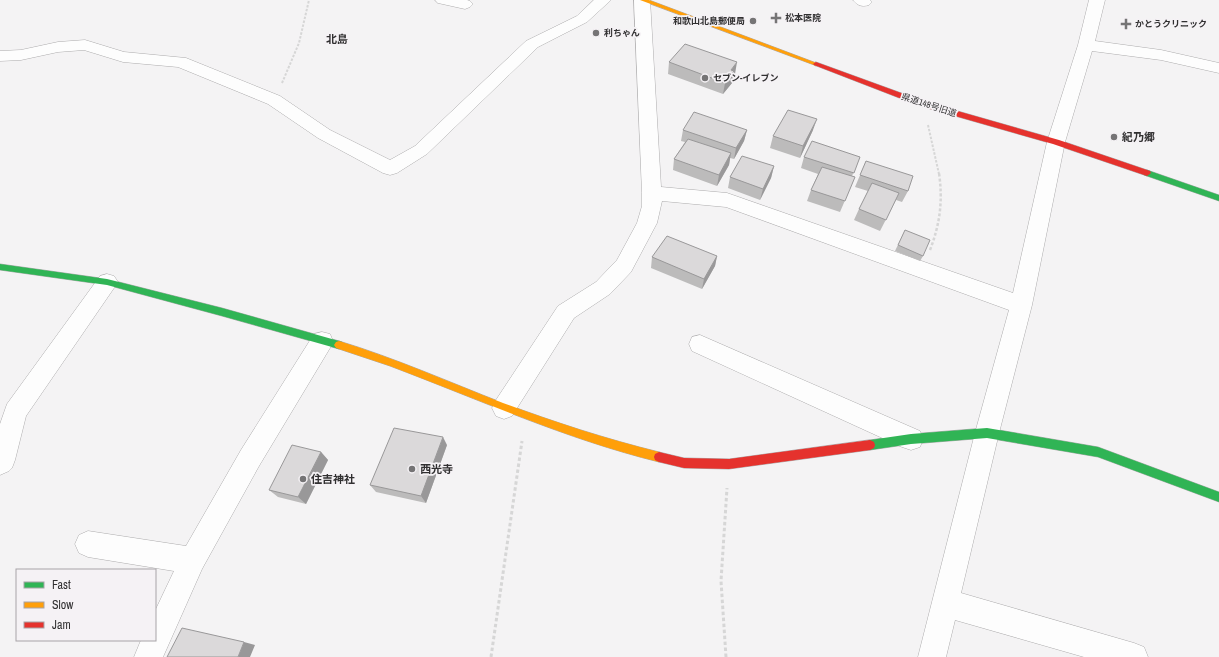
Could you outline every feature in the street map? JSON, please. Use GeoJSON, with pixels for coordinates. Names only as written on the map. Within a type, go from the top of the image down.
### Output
{"type":"FeatureCollection","features":[{"type":"Feature","properties":{"kind":"street"},"geometry":{"type":"LineString","coordinates":[[443,0],[465,4]]}},
{"type":"Feature","properties":{"kind":"street"},"geometry":{"type":"LineString","coordinates":[[0,56],[21,55],[58,47],[85,45],[123,57],[180,62],[274,100],[324,134],[390,168],[421,150],[532,44],[582,19],[603,0]]}},
{"type":"Feature","properties":{"kind":"street"},"geometry":{"type":"LineString","coordinates":[[504,408],[566,312],[603,288],[624,266],[647,223],[652,206],[652,193],[643,0]]}},
{"type":"Feature","properties":{"kind":"street","name":"県道148号旧道"},"geometry":{"type":"LineString","coordinates":[[643,0],[923,104],[1056,142],[1219,198]]}},
{"type":"Feature","properties":{"kind":"street"},"geometry":{"type":"LineString","coordinates":[[932,657],[987,433],[1021,305],[1056,142],[1086,45],[1097,0]]}},
{"type":"Feature","properties":{"kind":"street"},"geometry":{"type":"LineString","coordinates":[[1086,45],[1127,49],[1219,68]]}},
{"type":"Feature","properties":{"kind":"street"},"geometry":{"type":"LineString","coordinates":[[652,193],[726,200],[1021,305]]}},
{"type":"Feature","properties":{"kind":"street"},"geometry":{"type":"LineString","coordinates":[[0,267],[107,282],[222,312],[370,354],[526,416],[635,452],[684,463],[729,464],[911,439],[987,433],[1098,452],[1219,497]]}},
{"type":"Feature","properties":{"kind":"street"},"geometry":{"type":"LineString","coordinates":[[0,463],[3,460],[15,412],[107,282]]}},
{"type":"Feature","properties":{"kind":"street"},"geometry":{"type":"LineString","coordinates":[[156,640],[193,560],[250,458],[322,341]]}},
{"type":"Feature","properties":{"kind":"street"},"geometry":{"type":"LineString","coordinates":[[700,344],[911,439]]}},
{"type":"Feature","properties":{"kind":"street"},"geometry":{"type":"LineString","coordinates":[[88,544],[193,560]]}},
{"type":"Feature","properties":{"kind":"street"},"geometry":{"type":"LineString","coordinates":[[946,603],[1134,657]]}},
{"type":"Feature","properties":{"kind":"street"},"geometry":{"type":"LineString","coordinates":[[148,657],[155,641]]}},
{"type":"Feature","properties":{"kind":"path"},"geometry":{"type":"LineString","coordinates":[[274,100],[295,58],[303,33],[309,0]]}},
{"type":"Feature","properties":{"kind":"path"},"geometry":{"type":"LineString","coordinates":[[921,269],[936,236],[942,204],[940,167],[923,104]]}},
{"type":"Feature","properties":{"kind":"path"},"geometry":{"type":"LineString","coordinates":[[492,657],[526,416]]}},
{"type":"Feature","properties":{"kind":"path"},"geometry":{"type":"LineString","coordinates":[[726,657],[721,580],[729,464]]}},
{"type":"Feature","properties":{"kind":"building"},"geometry":{"type":"Polygon","coordinates":[[[685,44],[737,62],[731,70],[734,71],[725,83],[669,62],[685,44]]]}},
{"type":"Feature","properties":{"kind":"building"},"geometry":{"type":"Polygon","coordinates":[[[788,110],[817,119],[803,146],[773,136],[788,110]]]}},
{"type":"Feature","properties":{"kind":"building"},"geometry":{"type":"Polygon","coordinates":[[[694,112],[747,130],[736,148],[683,130],[694,112]]]}},
{"type":"Feature","properties":{"kind":"building"},"geometry":{"type":"Polygon","coordinates":[[[688,139],[731,153],[719,175],[674,159],[688,139]]]}},
{"type":"Feature","properties":{"kind":"building"},"geometry":{"type":"Polygon","coordinates":[[[812,141],[860,157],[854,173],[804,157],[812,141]]]}},
{"type":"Feature","properties":{"kind":"building"},"geometry":{"type":"Polygon","coordinates":[[[742,156],[774,166],[763,189],[730,177],[742,156]]]}},
{"type":"Feature","properties":{"kind":"building"},"geometry":{"type":"Polygon","coordinates":[[[866,161],[913,176],[908,191],[860,175],[866,161]]]}},
{"type":"Feature","properties":{"kind":"building"},"geometry":{"type":"Polygon","coordinates":[[[822,167],[855,177],[845,201],[811,190],[822,167]]]}},
{"type":"Feature","properties":{"kind":"building"},"geometry":{"type":"Polygon","coordinates":[[[872,183],[899,193],[886,220],[859,209],[872,183]]]}},
{"type":"Feature","properties":{"kind":"building"},"geometry":{"type":"Polygon","coordinates":[[[905,230],[930,240],[923,256],[898,245],[905,230]]]}},
{"type":"Feature","properties":{"kind":"building"},"geometry":{"type":"Polygon","coordinates":[[[667,236],[717,256],[704,279],[652,257],[667,236]]]}},
{"type":"Feature","properties":{"kind":"building","name":"西光寺"},"geometry":{"type":"Polygon","coordinates":[[[394,428],[443,437],[421,496],[370,485],[394,428]]]}},
{"type":"Feature","properties":{"kind":"building"},"geometry":{"type":"Polygon","coordinates":[[[292,445],[321,452],[298,497],[269,490],[292,445]]]}},
{"type":"Feature","properties":{"kind":"building"},"geometry":{"type":"Polygon","coordinates":[[[182,628],[244,642],[238,657],[167,657],[182,628]]]}},
{"type":"Feature","properties":{"kind":"traffic: fast"},"geometry":{"type":"LineString","coordinates":[[1147,173],[1219,198]]}},
{"type":"Feature","properties":{"kind":"traffic: fast"},"geometry":{"type":"LineString","coordinates":[[0,267],[107,282],[339,345]]}},
{"type":"Feature","properties":{"kind":"traffic: fast"},"geometry":{"type":"LineString","coordinates":[[870,445],[911,439],[987,433],[1098,452],[1219,497]]}},
{"type":"Feature","properties":{"kind":"traffic: slow"},"geometry":{"type":"LineString","coordinates":[[643,0],[816,64]]}},
{"type":"Feature","properties":{"kind":"traffic: slow"},"geometry":{"type":"LineString","coordinates":[[339,345],[395,364],[553,426],[606,443],[659,457]]}},
{"type":"Feature","properties":{"kind":"traffic: jam"},"geometry":{"type":"LineString","coordinates":[[816,64],[923,104],[1056,142],[1147,173]]}},
{"type":"Feature","properties":{"kind":"traffic: jam"},"geometry":{"type":"LineString","coordinates":[[659,457],[684,463],[729,464],[870,445]]}},
{"type":"Feature","properties":{"kind":"place","name":"松本医院"},"geometry":{"type":"Point","coordinates":[776,18]}},
{"type":"Feature","properties":{"kind":"place","name":"和歌山北島郵便局"},"geometry":{"type":"Point","coordinates":[753,21]}},
{"type":"Feature","properties":{"kind":"place","name":"かとうクリニック"},"geometry":{"type":"Point","coordinates":[1126,24]}},
{"type":"Feature","properties":{"kind":"place","name":"利ちゃん"},"geometry":{"type":"Point","coordinates":[596,33]}},
{"type":"Feature","properties":{"kind":"place","name":"セブン-イレブン"},"geometry":{"type":"Point","coordinates":[705,78]}},
{"type":"Feature","properties":{"kind":"place","name":"紀乃郷"},"geometry":{"type":"Point","coordinates":[1114,137]}},
{"type":"Feature","properties":{"kind":"place","name":"西光寺"},"geometry":{"type":"Point","coordinates":[412,469]}},
{"type":"Feature","properties":{"kind":"place","name":"住吉神社"},"geometry":{"type":"Point","coordinates":[303,479]}},
{"type":"Feature","properties":{"kind":"district","name":"北島"},"geometry":{"type":"Point","coordinates":[337,39]}}]}
